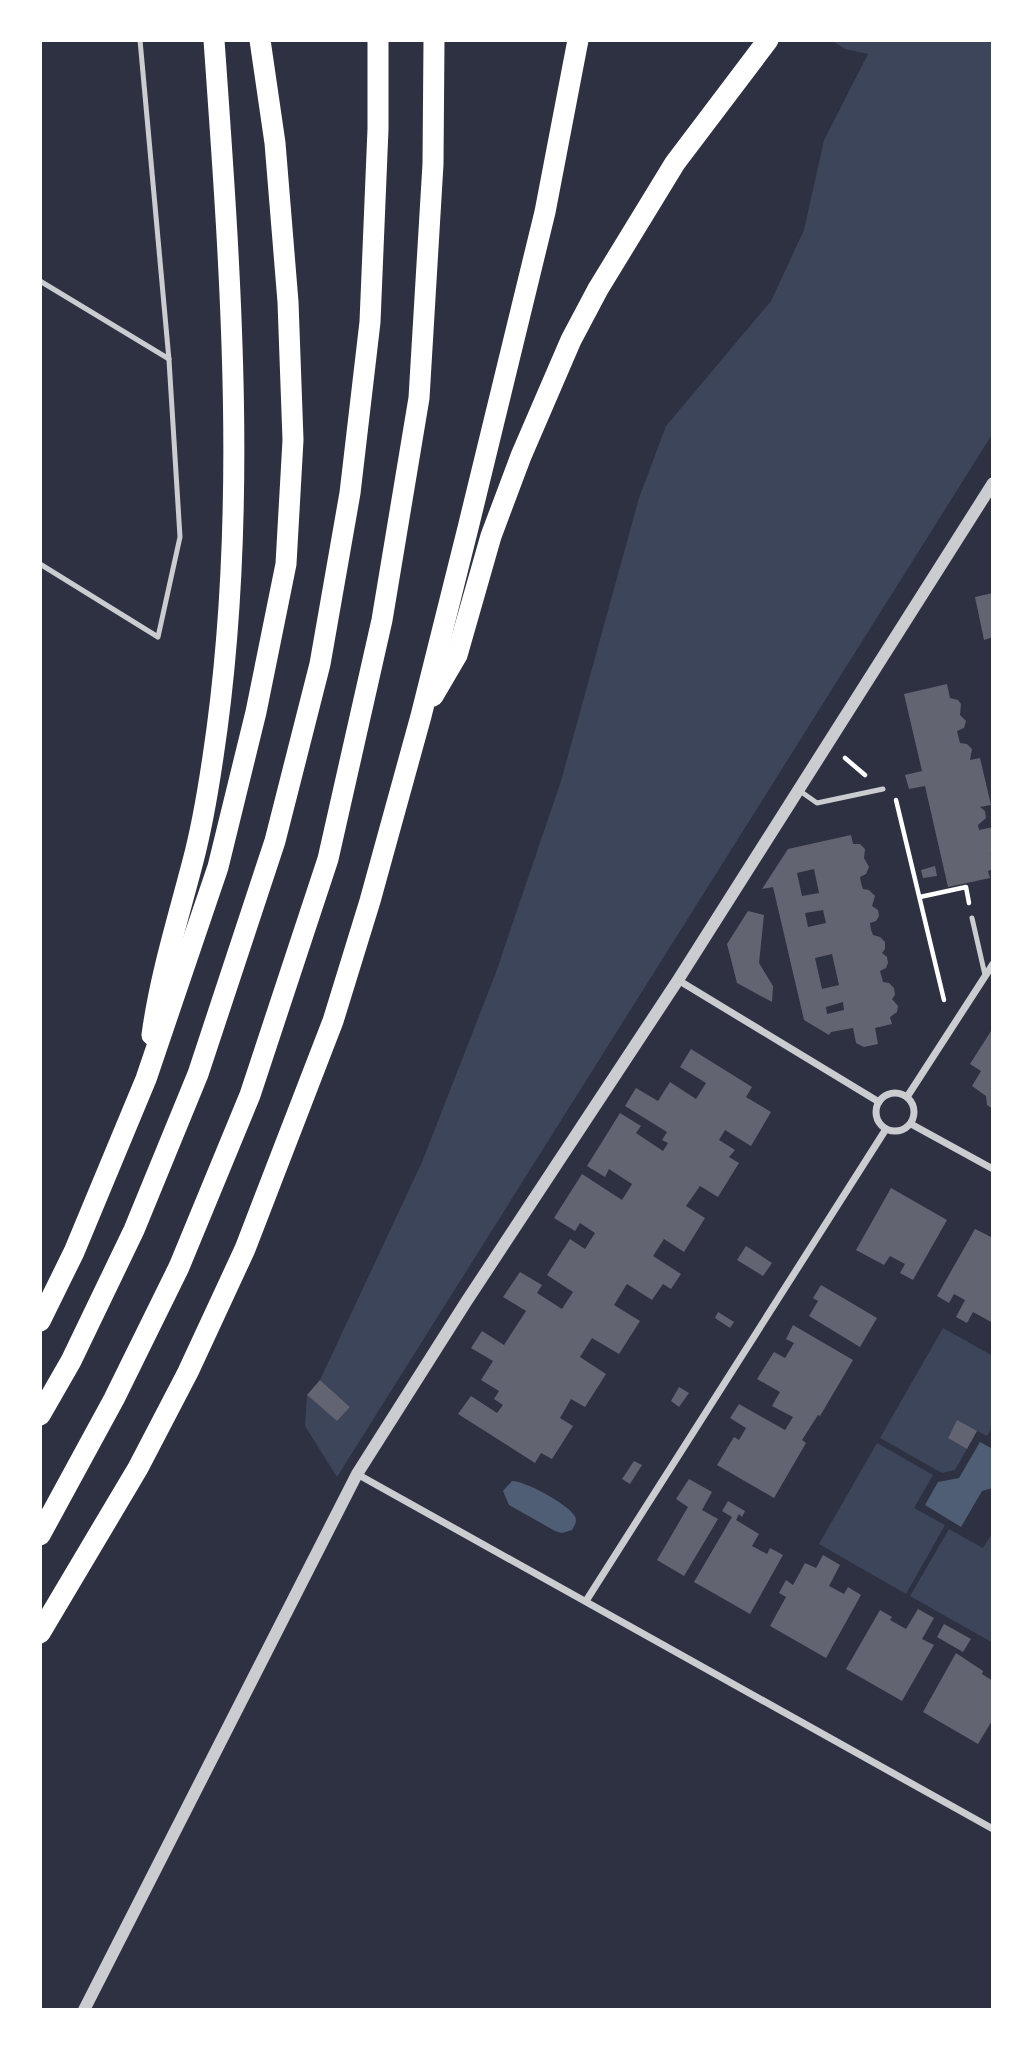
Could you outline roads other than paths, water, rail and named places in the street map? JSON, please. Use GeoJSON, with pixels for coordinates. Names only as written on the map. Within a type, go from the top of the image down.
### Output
{"type":"FeatureCollection","features":[{"type":"Feature","properties":{"kind":"highway"},"geometry":{"type":"LineString","coordinates":[[146,1079],[157,998],[194,857],[213,757],[226,649],[233,547],[234,449],[229,250],[214,40]]}},
{"type":"Feature","properties":{"kind":"highway"},"geometry":{"type":"LineString","coordinates":[[40,1321],[74,1252],[146,1079],[218,867],[256,712],[286,564],[293,440],[288,302],[275,143],[260,40]]}},
{"type":"Feature","properties":{"kind":"highway"},"geometry":{"type":"LineString","coordinates":[[40,1415],[71,1361],[134,1230],[198,1074],[275,841],[320,664],[349,493],[370,323],[378,129],[378,40]]}},
{"type":"Feature","properties":{"kind":"highway"},"geometry":{"type":"LineString","coordinates":[[40,1535],[114,1399],[179,1267],[250,1095],[328,859],[382,620],[419,398],[433,164],[434,40]]}},
{"type":"Feature","properties":{"kind":"highway"},"geometry":{"type":"LineString","coordinates":[[40,1633],[138,1468],[188,1372],[245,1249],[345,985],[421,716],[545,212],[578,40]]}},
{"type":"Feature","properties":{"kind":"highway"},"geometry":{"type":"LineString","coordinates":[[421,716],[457,655],[491,536],[521,456],[571,340],[598,289],[675,163],[768,40]]}},
{"type":"Feature","properties":{"kind":"street"},"geometry":{"type":"LineString","coordinates":[[84,2010],[357,1474],[678,980],[993,483]]}},
{"type":"Feature","properties":{"kind":"street"},"geometry":{"type":"LineString","coordinates":[[907,1097],[993,964]]}},
{"type":"Feature","properties":{"kind":"street"},"geometry":{"type":"LineString","coordinates":[[678,980],[879,1102]]}},
{"type":"Feature","properties":{"kind":"street"},"geometry":{"type":"LineString","coordinates":[[895,1093],[907,1097],[914,1107],[911,1124],[899,1131],[886,1129],[876,1114],[879,1102],[883,1097],[895,1093]]}},
{"type":"Feature","properties":{"kind":"street"},"geometry":{"type":"LineString","coordinates":[[911,1124],[993,1169]]}},
{"type":"Feature","properties":{"kind":"street"},"geometry":{"type":"LineString","coordinates":[[586,1601],[886,1129]]}},
{"type":"Feature","properties":{"kind":"street"},"geometry":{"type":"LineString","coordinates":[[357,1474],[993,1829]]}},
{"type":"Feature","properties":{"kind":"lane"},"geometry":{"type":"LineString","coordinates":[[40,564],[158,637],[180,537],[169,360],[140,40]]}},
{"type":"Feature","properties":{"kind":"lane"},"geometry":{"type":"LineString","coordinates":[[40,281],[169,360]]}},
{"type":"Feature","properties":{"kind":"lane"},"geometry":{"type":"LineString","coordinates":[[799,790],[817,803],[883,789]]}},
{"type":"Feature","properties":{"kind":"lane"},"geometry":{"type":"LineString","coordinates":[[972,918],[985,975]]}}]}
